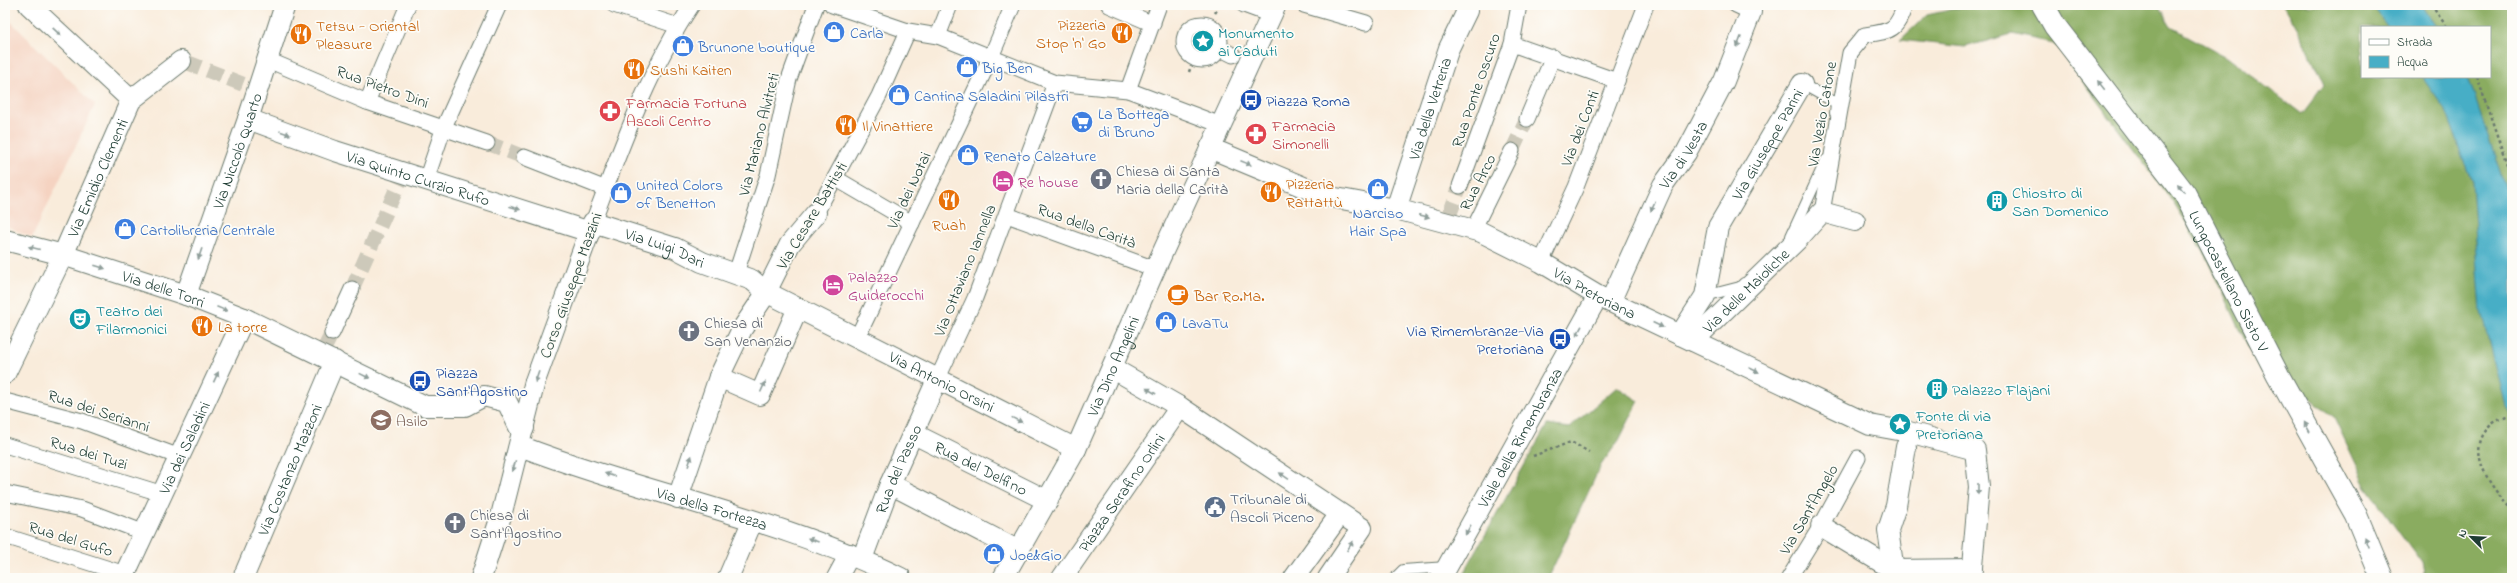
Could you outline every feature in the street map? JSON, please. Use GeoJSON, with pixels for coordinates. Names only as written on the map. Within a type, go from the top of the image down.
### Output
{"type":"FeatureCollection","features":[{"type":"Feature","properties":{"kind":"street"},"geometry":{"type":"LineString","coordinates":[[29,5],[131,100],[183,62]]}},
{"type":"Feature","properties":{"kind":"street","name":"Via Niccolò Quarto"},"geometry":{"type":"LineString","coordinates":[[186,295],[248,119],[254,88],[268,60],[286,5]]}},
{"type":"Feature","properties":{"kind":"street"},"geometry":{"type":"LineString","coordinates":[[367,102],[408,5]]}},
{"type":"Feature","properties":{"kind":"street"},"geometry":{"type":"LineString","coordinates":[[426,180],[444,127],[498,5]]}},
{"type":"Feature","properties":{"kind":"street"},"geometry":{"type":"LineString","coordinates":[[614,5],[678,26]]}},
{"type":"Feature","properties":{"kind":"street","name":"Corso Giuseppe Mazzini"},"geometry":{"type":"LineString","coordinates":[[481,578],[501,516],[535,381],[591,227],[629,126],[678,26],[692,5]]}},
{"type":"Feature","properties":{"kind":"street","name":"Via Mariano Alvitreti"},"geometry":{"type":"LineString","coordinates":[[736,273],[768,175],[789,79],[816,5]]}},
{"type":"Feature","properties":{"kind":"street"},"geometry":{"type":"LineString","coordinates":[[832,5],[908,30],[938,36],[1055,83],[1128,90],[1221,125]]}},
{"type":"Feature","properties":{"kind":"street"},"geometry":{"type":"LineString","coordinates":[[938,36],[950,5]]}},
{"type":"Feature","properties":{"kind":"street","name":"Via dei Notai"},"geometry":{"type":"LineString","coordinates":[[857,338],[991,57],[1013,5]]}},
{"type":"Feature","properties":{"kind":"street"},"geometry":{"type":"LineString","coordinates":[[1109,5],[1153,24]]}},
{"type":"Feature","properties":{"kind":"street"},"geometry":{"type":"LineString","coordinates":[[1128,90],[1159,5]]}},
{"type":"Feature","properties":{"kind":"street"},"geometry":{"type":"LineString","coordinates":[[1210,148],[1273,10],[1244,5]]}},
{"type":"Feature","properties":{"kind":"street"},"geometry":{"type":"LineString","coordinates":[[1304,5],[1366,23]]}},
{"type":"Feature","properties":{"kind":"street","name":"Rua Ponte Oscuro"},"geometry":{"type":"LineString","coordinates":[[1460,186],[1512,44],[1519,5]]}},
{"type":"Feature","properties":{"kind":"street","name":"Via dei Conti"},"geometry":{"type":"LineString","coordinates":[[1541,262],[1576,187],[1646,5]]}},
{"type":"Feature","properties":{"kind":"street","name":"Via Vezio Catone"},"geometry":{"type":"LineString","coordinates":[[1822,212],[1850,53],[1865,35],[1890,31],[1898,24],[1905,5]]}},
{"type":"Feature","properties":{"kind":"street","name":"Lungocastellano Sisto V"},"geometry":{"type":"LineString","coordinates":[[2043,5],[2055,26],[2185,194],[2278,375],[2356,515],[2382,578]]}},
{"type":"Feature","properties":{"kind":"street","name":"Via di Vesta"},"geometry":{"type":"LineString","coordinates":[[1604,299],[1663,185],[1686,153],[1724,81],[1746,7]]}},
{"type":"Feature","properties":{"kind":"street","name":"Via della Vetreria"},"geometry":{"type":"LineString","coordinates":[[1396,209],[1449,48],[1466,8]]}},
{"type":"Feature","properties":{"kind":"street"},"geometry":{"type":"LineString","coordinates":[[1214,16],[1219,35],[1219,48],[1209,59],[1191,66],[1181,31],[1214,16]]}},
{"type":"Feature","properties":{"kind":"street","name":"Via Cesare Battisti"},"geometry":{"type":"LineString","coordinates":[[678,498],[718,377],[742,329],[766,292],[790,244],[816,213],[879,96],[908,30]]}},
{"type":"Feature","properties":{"kind":"street"},"geometry":{"type":"LineString","coordinates":[[1512,44],[1553,57],[1617,81]]}},
{"type":"Feature","properties":{"kind":"street"},"geometry":{"type":"LineString","coordinates":[[1219,48],[1233,55]]}},
{"type":"Feature","properties":{"kind":"street"},"geometry":{"type":"LineString","coordinates":[[1527,119],[1553,57]]}},
{"type":"Feature","properties":{"kind":"street","name":"Rua Pietro Dini"},"geometry":{"type":"LineString","coordinates":[[268,60],[367,102],[444,127],[487,143]]}},
{"type":"Feature","properties":{"kind":"street","name":"Via Ottaviano Iannella"},"geometry":{"type":"LineString","coordinates":[[937,380],[975,298],[1055,83]]}},
{"type":"Feature","properties":{"kind":"street","name":"Via Giuseppe Parini"},"geometry":{"type":"LineString","coordinates":[[1687,338],[1705,296],[1718,227],[1802,84]]}},
{"type":"Feature","properties":{"kind":"street","name":"Via Emidio Clementi"},"geometry":{"type":"LineString","coordinates":[[5,374],[63,255],[131,100]]}},
{"type":"Feature","properties":{"kind":"street","name":"Via Quinto Curzio Rufo"},"geometry":{"type":"LineString","coordinates":[[248,119],[335,151],[426,180],[591,227]]}},
{"type":"Feature","properties":{"kind":"street","name":"Via Pretoriana"},"geometry":{"type":"LineString","coordinates":[[1210,148],[1325,196],[1448,219],[1541,262],[1604,299],[1870,424],[1909,432],[1975,450],[1979,487],[1972,573]]}},
{"type":"Feature","properties":{"kind":"street","name":"Via Dino Angelini"},"geometry":{"type":"LineString","coordinates":[[1003,578],[1048,501],[1076,448],[1210,148]]}},
{"type":"Feature","properties":{"kind":"street","name":"Rua Arco"},"geometry":{"type":"LineString","coordinates":[[1473,230],[1512,151]]}},
{"type":"Feature","properties":{"kind":"street"},"geometry":{"type":"LineString","coordinates":[[524,157],[606,189]]}},
{"type":"Feature","properties":{"kind":"street"},"geometry":{"type":"LineString","coordinates":[[835,178],[912,223]]}},
{"type":"Feature","properties":{"kind":"street"},"geometry":{"type":"LineString","coordinates":[[1822,212],[1855,221]]}},
{"type":"Feature","properties":{"kind":"street","name":"Via delle Maioliche"},"geometry":{"type":"LineString","coordinates":[[1687,338],[1797,240],[1822,212]]}},
{"type":"Feature","properties":{"kind":"street","name":"Rua della Carità"},"geometry":{"type":"LineString","coordinates":[[1007,215],[1155,269]]}},
{"type":"Feature","properties":{"kind":"street","name":"Via Luigi Dari"},"geometry":{"type":"LineString","coordinates":[[591,227],[675,248],[702,262],[752,280],[766,292]]}},
{"type":"Feature","properties":{"kind":"street","name":"Via delle Torri"},"geometry":{"type":"LineString","coordinates":[[6,244],[63,255],[186,295],[244,318],[327,356],[425,406],[465,406],[484,396],[506,402],[519,426],[522,437]]}},
{"type":"Feature","properties":{"kind":"street"},"geometry":{"type":"LineString","coordinates":[[332,333],[352,289]]}},
{"type":"Feature","properties":{"kind":"street","name":"Via Antonio Orsini"},"geometry":{"type":"LineString","coordinates":[[766,292],[937,380],[1076,448]]}},
{"type":"Feature","properties":{"kind":"street","name":"Viale della Rimembranza"},"geometry":{"type":"LineString","coordinates":[[1444,573],[1604,299]]}},
{"type":"Feature","properties":{"kind":"street"},"geometry":{"type":"LineString","coordinates":[[718,377],[760,394],[803,311]]}},
{"type":"Feature","properties":{"kind":"street","name":"Via dei Saladini"},"geometry":{"type":"LineString","coordinates":[[124,576],[244,318]]}},
{"type":"Feature","properties":{"kind":"street","name":"Via Costanzo Mazzoni"},"geometry":{"type":"LineString","coordinates":[[243,578],[327,356]]}},
{"type":"Feature","properties":{"kind":"street"},"geometry":{"type":"LineString","coordinates":[[1112,368],[1180,407],[1362,528],[1328,578]]}},
{"type":"Feature","properties":{"kind":"street","name":"Rua del Passo"},"geometry":{"type":"LineString","coordinates":[[837,578],[856,556],[914,434],[937,380]]}},
{"type":"Feature","properties":{"kind":"street","name":"Rua dei Serianni"},"geometry":{"type":"LineString","coordinates":[[5,401],[82,421],[180,458]]}},
{"type":"Feature","properties":{"kind":"street","name":"Piazza Serafino Orlini"},"geometry":{"type":"LineString","coordinates":[[1062,578],[1180,407]]}},
{"type":"Feature","properties":{"kind":"street","name":"Rua del Delfino"},"geometry":{"type":"LineString","coordinates":[[914,434],[1048,501]]}},
{"type":"Feature","properties":{"kind":"street","name":"Via della Fortezza"},"geometry":{"type":"LineString","coordinates":[[522,437],[647,488],[856,556],[901,578]]}},
{"type":"Feature","properties":{"kind":"street","name":"Rua dei Tuzi"},"geometry":{"type":"LineString","coordinates":[[5,444],[163,494]]}},
{"type":"Feature","properties":{"kind":"street"},"geometry":{"type":"LineString","coordinates":[[1894,574],[1888,530],[1896,506],[1906,447]]}},
{"type":"Feature","properties":{"kind":"street","name":"Via Sant'Angelo"},"geometry":{"type":"LineString","coordinates":[[1789,578],[1821,526],[1858,458]]}},
{"type":"Feature","properties":{"kind":"street"},"geometry":{"type":"LineString","coordinates":[[890,484],[1019,551]]}},
{"type":"Feature","properties":{"kind":"street"},"geometry":{"type":"LineString","coordinates":[[5,492],[82,509],[145,533]]}},
{"type":"Feature","properties":{"kind":"street"},"geometry":{"type":"LineString","coordinates":[[1294,578],[1340,514]]}},
{"type":"Feature","properties":{"kind":"street"},"geometry":{"type":"LineString","coordinates":[[728,578],[752,522]]}},
{"type":"Feature","properties":{"kind":"street"},"geometry":{"type":"LineString","coordinates":[[1821,526],[1894,574],[1972,573]]}},
{"type":"Feature","properties":{"kind":"street","name":"Rua del Gufo"},"geometry":{"type":"LineString","coordinates":[[5,536],[124,576]]}},
{"type":"Feature","properties":{"kind":"lane","name":"Via Giuseppe Parini"},"geometry":{"type":"LineString","coordinates":[[1705,296],[1740,286],[1792,235],[1822,170],[1836,103],[1802,84]]}},
{"type":"Feature","properties":{"kind":"lane"},"geometry":{"type":"LineString","coordinates":[[1395,578],[1403,570],[1444,573]]}},
{"type":"Feature","properties":{"kind":"path"},"geometry":{"type":"LineString","coordinates":[[2431,5],[2446,26]]}},
{"type":"Feature","properties":{"kind":"path"},"geometry":{"type":"LineString","coordinates":[[2477,78],[2512,179]]}},
{"type":"Feature","properties":{"kind":"path"},"geometry":{"type":"LineString","coordinates":[[2512,415],[2491,424],[2482,434],[2479,448],[2485,473],[2495,491],[2512,510]]}},
{"type":"Feature","properties":{"kind":"path"},"geometry":{"type":"LineString","coordinates":[[1526,458],[1570,442],[1589,452]]}},
{"type":"Feature","properties":{"kind":"shaded area"},"geometry":{"type":"Polygon","coordinates":[[[5,16],[95,105],[32,238],[5,225],[5,16]]]}},
{"type":"Feature","properties":{"kind":"green space"},"geometry":{"type":"Polygon","coordinates":[[[1972,5],[2158,5],[2171,27],[2227,57],[2302,114],[2324,85],[2303,38],[2284,5],[2371,5],[2387,26],[2361,26],[2361,78],[2423,78],[2444,108],[2472,183],[2481,312],[2505,405],[2512,417],[2512,578],[2425,578],[2422,563],[2368,489],[2334,417],[2248,347],[2207,257],[2174,204],[2054,43],[2012,34],[1965,47],[1900,40],[1927,15],[1972,5]]]}},
{"type":"Feature","properties":{"kind":"green space"},"geometry":{"type":"Polygon","coordinates":[[[2422,5],[2512,6],[2512,207],[2468,78],[2491,78],[2491,26],[2435,26],[2422,5]]]}},
{"type":"Feature","properties":{"kind":"green space"},"geometry":{"type":"Polygon","coordinates":[[[1617,387],[1639,401],[1619,440],[1601,465],[1548,578],[1461,578],[1547,425],[1569,428],[1617,387]]]}},
{"type":"Feature","properties":{"kind":"water"},"geometry":{"type":"Polygon","coordinates":[[[2371,5],[2422,5],[2435,26],[2387,26],[2371,5]]]}},
{"type":"Feature","properties":{"kind":"water"},"geometry":{"type":"Polygon","coordinates":[[[2423,78],[2468,78],[2512,207],[2512,417],[2505,405],[2481,312],[2472,182],[2444,108],[2423,78]]]}},
{"type":"Feature","properties":{"kind":"tunnel"},"geometry":{"type":"LineString","coordinates":[[186,62],[250,87]]}},
{"type":"Feature","properties":{"kind":"tunnel"},"geometry":{"type":"LineString","coordinates":[[1512,151],[1527,119]]}},
{"type":"Feature","properties":{"kind":"tunnel"},"geometry":{"type":"LineString","coordinates":[[487,143],[524,157]]}},
{"type":"Feature","properties":{"kind":"tunnel"},"geometry":{"type":"LineString","coordinates":[[352,289],[404,172]]}},
{"type":"Feature","properties":{"kind":"tunnel"},"geometry":{"type":"LineString","coordinates":[[1449,216],[1460,186]]}},
{"type":"Feature","properties":{"kind":"tunnel"},"geometry":{"type":"LineString","coordinates":[[324,349],[332,333]]}},
{"type":"Feature","properties":{"kind":"place","name":"Carla"},"geometry":{"type":"Point","coordinates":[834,32]}},
{"type":"Feature","properties":{"kind":"place","name":"Pizzeria Stop 'n' Go"},"geometry":{"type":"Point","coordinates":[1122,33]}},
{"type":"Feature","properties":{"kind":"place","name":"Tetsu - Oriental Pleasure"},"geometry":{"type":"Point","coordinates":[301,34]}},
{"type":"Feature","properties":{"kind":"place","name":"Monumento ai Caduti"},"geometry":{"type":"Point","coordinates":[1203,41]}},
{"type":"Feature","properties":{"kind":"place","name":"Brunone boutique"},"geometry":{"type":"Point","coordinates":[683,46]}},
{"type":"Feature","properties":{"kind":"place","name":"Big Ben"},"geometry":{"type":"Point","coordinates":[967,67]}},
{"type":"Feature","properties":{"kind":"place","name":"Sushi Kaiten"},"geometry":{"type":"Point","coordinates":[634,69]}},
{"type":"Feature","properties":{"kind":"place","name":"Cantina Saladini Pilastri"},"geometry":{"type":"Point","coordinates":[899,95]}},
{"type":"Feature","properties":{"kind":"place","name":"Piazza Roma"},"geometry":{"type":"Point","coordinates":[1251,100]}},
{"type":"Feature","properties":{"kind":"place","name":"Farmacia Fortuna Ascoli Centro"},"geometry":{"type":"Point","coordinates":[610,111]}},
{"type":"Feature","properties":{"kind":"place","name":"La Bottega di Bruno"},"geometry":{"type":"Point","coordinates":[1082,122]}},
{"type":"Feature","properties":{"kind":"place","name":"Il Vinattiere"},"geometry":{"type":"Point","coordinates":[846,125]}},
{"type":"Feature","properties":{"kind":"place","name":"Farmacia Simonelli"},"geometry":{"type":"Point","coordinates":[1256,134]}},
{"type":"Feature","properties":{"kind":"place","name":"Renato Calzature"},"geometry":{"type":"Point","coordinates":[968,155]}},
{"type":"Feature","properties":{"kind":"place","name":"Chiesa di Santa Maria della Carità"},"geometry":{"type":"Point","coordinates":[1101,179]}},
{"type":"Feature","properties":{"kind":"place","name":"Re house"},"geometry":{"type":"Point","coordinates":[1003,181]}},
{"type":"Feature","properties":{"kind":"place","name":"Narciso Hair Spa"},"geometry":{"type":"Point","coordinates":[1378,189]}},
{"type":"Feature","properties":{"kind":"place","name":"Pizzeria Rattattù"},"geometry":{"type":"Point","coordinates":[1271,192]}},
{"type":"Feature","properties":{"kind":"place","name":"United Colors of Benetton"},"geometry":{"type":"Point","coordinates":[621,193]}},
{"type":"Feature","properties":{"kind":"place","name":"Ruah"},"geometry":{"type":"Point","coordinates":[949,200]}},
{"type":"Feature","properties":{"kind":"place","name":"Chiostro di San Domenico"},"geometry":{"type":"Point","coordinates":[1997,201]}},
{"type":"Feature","properties":{"kind":"place","name":"Cartolibreria Centrale"},"geometry":{"type":"Point","coordinates":[125,229]}},
{"type":"Feature","properties":{"kind":"place","name":"Palazzo Guiderocchi"},"geometry":{"type":"Point","coordinates":[833,285]}},
{"type":"Feature","properties":{"kind":"place","name":"Bar Ro.Ma."},"geometry":{"type":"Point","coordinates":[1178,295]}},
{"type":"Feature","properties":{"kind":"place","name":"Teatro dei Filarmonici"},"geometry":{"type":"Point","coordinates":[80,319]}},
{"type":"Feature","properties":{"kind":"place","name":"LavaTu"},"geometry":{"type":"Point","coordinates":[1166,322]}},
{"type":"Feature","properties":{"kind":"place","name":"La torre"},"geometry":{"type":"Point","coordinates":[202,326]}},
{"type":"Feature","properties":{"kind":"place","name":"Chiesa di San Venanzio"},"geometry":{"type":"Point","coordinates":[689,331]}},
{"type":"Feature","properties":{"kind":"place","name":"Via Rimembranze-Via Pretoriana"},"geometry":{"type":"Point","coordinates":[1560,339]}},
{"type":"Feature","properties":{"kind":"place","name":"Piazza Sant'Agostino"},"geometry":{"type":"Point","coordinates":[420,381]}},
{"type":"Feature","properties":{"kind":"place","name":"Palazzo Flajani"},"geometry":{"type":"Point","coordinates":[1937,389]}},
{"type":"Feature","properties":{"kind":"place","name":"Asilo"},"geometry":{"type":"Point","coordinates":[381,420]}},
{"type":"Feature","properties":{"kind":"place","name":"Fonte di via Pretoriana"},"geometry":{"type":"Point","coordinates":[1900,424]}},
{"type":"Feature","properties":{"kind":"place","name":"Tribunale di Ascoli Piceno"},"geometry":{"type":"Point","coordinates":[1215,507]}},
{"type":"Feature","properties":{"kind":"place","name":"Chiesa di Sant'Agostino"},"geometry":{"type":"Point","coordinates":[455,523]}},
{"type":"Feature","properties":{"kind":"place","name":"Joe&Gio"},"geometry":{"type":"Point","coordinates":[994,554]}}]}
